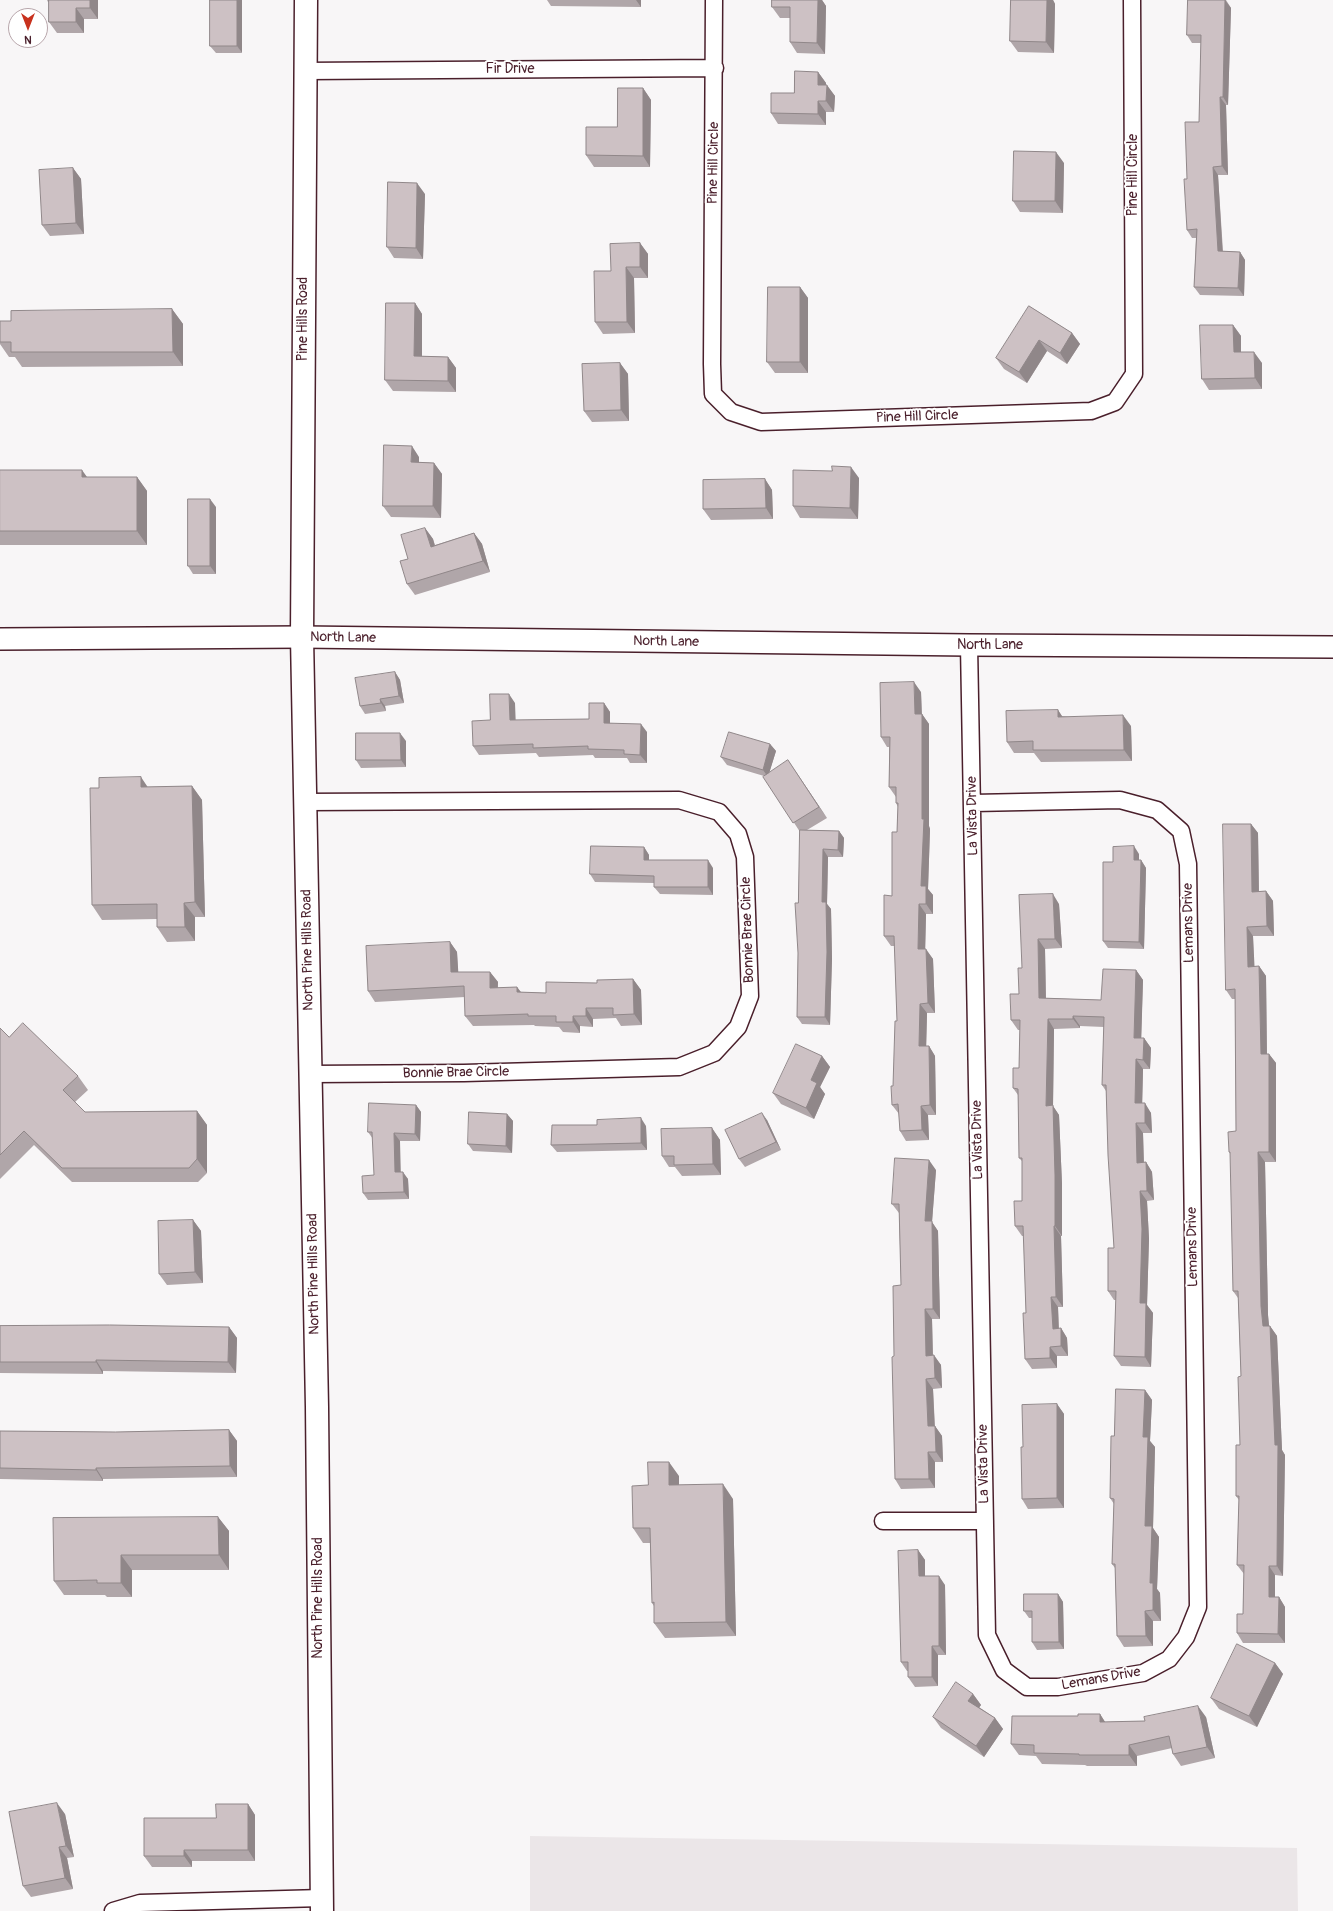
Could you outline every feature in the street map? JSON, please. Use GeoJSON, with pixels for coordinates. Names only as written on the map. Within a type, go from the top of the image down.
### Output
{"type":"FeatureCollection","features":[{"type":"Feature","properties":{"kind":"main road","name":"Pine Hills Road"},"geometry":{"type":"LineString","coordinates":[[302,637],[306,0]]}},
{"type":"Feature","properties":{"kind":"main road","name":"North Pine Hills Road"},"geometry":{"type":"LineString","coordinates":[[302,637],[317,1407],[322,1904]]}},
{"type":"Feature","properties":{"kind":"street","name":"Pine Hill Circle"},"geometry":{"type":"LineString","coordinates":[[714,0],[713,394],[731,412],[761,422],[1091,411],[1115,402],[1134,374],[1132,0]]}},
{"type":"Feature","properties":{"kind":"street","name":"Fir Drive"},"geometry":{"type":"LineString","coordinates":[[305,71],[715,68]]}},
{"type":"Feature","properties":{"kind":"street","name":"North Lane"},"geometry":{"type":"LineString","coordinates":[[0,640],[302,637],[969,645],[1333,647]]}},
{"type":"Feature","properties":{"kind":"street","name":"La Vista Drive"},"geometry":{"type":"LineString","coordinates":[[969,645],[987,1635]]}},
{"type":"Feature","properties":{"kind":"street","name":"Bonnie Brae Circle"},"geometry":{"type":"LineString","coordinates":[[305,802],[679,800],[719,812],[738,834],[745,857],[750,996],[738,1027],[714,1052],[679,1067],[464,1073],[310,1074]]}},
{"type":"Feature","properties":{"kind":"street","name":"Lemans Drive"},"geometry":{"type":"LineString","coordinates":[[973,803],[1120,800],[1157,810],[1181,831],[1188,864],[1198,1607],[1186,1637],[1169,1658],[1143,1673],[1058,1687],[1027,1687],[1004,1670],[987,1635]]}},
{"type":"Feature","properties":{"kind":"street"},"geometry":{"type":"LineString","coordinates":[[883,1522],[985,1522]]}},
{"type":"Feature","properties":{"kind":"street"},"geometry":{"type":"LineString","coordinates":[[113,1911],[140,1903],[322,1904]]}},
{"type":"Feature","properties":{"kind":"shaded area"},"geometry":{"type":"Polygon","coordinates":[[[530,1836],[1297,1848],[1298,1911],[530,1911],[530,1836]]]}},
{"type":"Feature","properties":{"kind":"building"},"geometry":{"type":"Polygon","coordinates":[[[49,0],[90,0],[90,8],[76,8],[76,22],[49,22],[49,0]]]}},
{"type":"Feature","properties":{"kind":"building"},"geometry":{"type":"Polygon","coordinates":[[[210,0],[237,0],[237,46],[210,46],[210,0]]]}},
{"type":"Feature","properties":{"kind":"building"},"geometry":{"type":"Polygon","coordinates":[[[772,0],[818,0],[817,43],[790,42],[790,7],[772,7],[772,0]]]}},
{"type":"Feature","properties":{"kind":"building"},"geometry":{"type":"Polygon","coordinates":[[[1011,0],[1047,0],[1046,42],[1010,41],[1011,0]]]}},
{"type":"Feature","properties":{"kind":"building"},"geometry":{"type":"Polygon","coordinates":[[[1188,0],[1225,0],[1223,97],[1220,97],[1222,166],[1213,167],[1218,251],[1240,252],[1238,288],[1194,287],[1197,229],[1187,230],[1184,179],[1187,179],[1185,122],[1199,122],[1201,35],[1187,35],[1188,0]]]}},
{"type":"Feature","properties":{"kind":"building"},"geometry":{"type":"Polygon","coordinates":[[[795,71],[818,72],[818,85],[827,85],[826,101],[818,101],[818,114],[771,113],[771,93],[794,93],[795,71]]]}},
{"type":"Feature","properties":{"kind":"building"},"geometry":{"type":"Polygon","coordinates":[[[618,88],[643,88],[643,156],[586,155],[586,127],[617,127],[618,88]]]}},
{"type":"Feature","properties":{"kind":"building"},"geometry":{"type":"Polygon","coordinates":[[[1014,151],[1056,152],[1055,201],[1013,201],[1014,151]]]}},
{"type":"Feature","properties":{"kind":"building"},"geometry":{"type":"Polygon","coordinates":[[[73,168],[76,223],[42,225],[39,170],[73,168]]]}},
{"type":"Feature","properties":{"kind":"building"},"geometry":{"type":"Polygon","coordinates":[[[388,182],[417,183],[416,248],[387,247],[388,182]]]}},
{"type":"Feature","properties":{"kind":"building"},"geometry":{"type":"Polygon","coordinates":[[[640,243],[640,267],[626,267],[627,322],[595,322],[594,271],[611,271],[610,244],[640,243]]]}},
{"type":"Feature","properties":{"kind":"building"},"geometry":{"type":"Polygon","coordinates":[[[768,287],[800,287],[800,362],[767,362],[768,287]]]}},
{"type":"Feature","properties":{"kind":"building"},"geometry":{"type":"Polygon","coordinates":[[[386,303],[415,303],[414,356],[448,357],[448,381],[385,380],[386,303]]]}},
{"type":"Feature","properties":{"kind":"building"},"geometry":{"type":"Polygon","coordinates":[[[1029,306],[1072,333],[1060,353],[1039,340],[1019,372],[996,358],[1029,306]]]}},
{"type":"Feature","properties":{"kind":"building"},"geometry":{"type":"Polygon","coordinates":[[[172,309],[173,352],[11,352],[11,342],[0,342],[0,321],[11,321],[11,311],[172,309]]]}},
{"type":"Feature","properties":{"kind":"building"},"geometry":{"type":"Polygon","coordinates":[[[1200,325],[1233,325],[1234,352],[1254,352],[1255,378],[1202,379],[1200,325]]]}},
{"type":"Feature","properties":{"kind":"building"},"geometry":{"type":"Polygon","coordinates":[[[620,363],[621,410],[584,411],[582,364],[620,363]]]}},
{"type":"Feature","properties":{"kind":"building"},"geometry":{"type":"Polygon","coordinates":[[[384,445],[412,446],[411,462],[434,463],[433,506],[383,506],[384,445]]]}},
{"type":"Feature","properties":{"kind":"building"},"geometry":{"type":"Polygon","coordinates":[[[832,466],[851,467],[850,508],[793,506],[793,470],[832,471],[832,466]]]}},
{"type":"Feature","properties":{"kind":"building"},"geometry":{"type":"Polygon","coordinates":[[[0,470],[82,470],[82,477],[137,477],[137,531],[0,531],[0,470]]]}},
{"type":"Feature","properties":{"kind":"building"},"geometry":{"type":"Polygon","coordinates":[[[765,479],[766,508],[703,509],[703,480],[765,479]]]}},
{"type":"Feature","properties":{"kind":"building"},"geometry":{"type":"Polygon","coordinates":[[[188,499],[210,499],[210,566],[188,566],[188,499]]]}},
{"type":"Feature","properties":{"kind":"building"},"geometry":{"type":"Polygon","coordinates":[[[425,528],[431,547],[474,533],[483,561],[407,584],[400,561],[408,559],[401,535],[425,528]]]}},
{"type":"Feature","properties":{"kind":"building"},"geometry":{"type":"Polygon","coordinates":[[[395,672],[399,696],[380,699],[381,703],[360,706],[355,678],[395,672]]]}},
{"type":"Feature","properties":{"kind":"building"},"geometry":{"type":"Polygon","coordinates":[[[914,682],[915,714],[922,714],[922,819],[924,819],[921,886],[926,886],[926,904],[919,904],[918,949],[926,949],[928,1003],[920,1004],[919,1046],[929,1046],[930,1105],[921,1106],[922,1130],[900,1131],[898,1104],[892,1105],[891,1086],[893,1086],[895,1021],[897,1021],[894,936],[884,936],[884,895],[892,896],[892,832],[897,832],[898,803],[896,803],[896,787],[889,787],[890,737],[881,737],[880,683],[914,682]]]}},
{"type":"Feature","properties":{"kind":"building"},"geometry":{"type":"Polygon","coordinates":[[[490,694],[509,694],[510,720],[589,719],[589,703],[604,703],[604,723],[641,724],[640,755],[624,754],[624,750],[588,749],[588,746],[533,748],[533,744],[473,746],[472,721],[490,720],[490,694]]]}},
{"type":"Feature","properties":{"kind":"building"},"geometry":{"type":"Polygon","coordinates":[[[1058,710],[1058,717],[1123,715],[1124,750],[1033,750],[1033,741],[1007,742],[1006,711],[1058,710]]]}},
{"type":"Feature","properties":{"kind":"building"},"geometry":{"type":"Polygon","coordinates":[[[729,732],[770,744],[763,770],[721,757],[729,732]]]}},
{"type":"Feature","properties":{"kind":"building"},"geometry":{"type":"Polygon","coordinates":[[[356,733],[400,733],[401,760],[356,760],[356,733]]]}},
{"type":"Feature","properties":{"kind":"building"},"geometry":{"type":"Polygon","coordinates":[[[788,760],[819,807],[793,823],[763,777],[788,760]]]}},
{"type":"Feature","properties":{"kind":"building"},"geometry":{"type":"Polygon","coordinates":[[[141,777],[141,787],[192,786],[195,902],[184,903],[185,927],[157,927],[157,904],[92,905],[90,788],[99,788],[99,778],[141,777]]]}},
{"type":"Feature","properties":{"kind":"building"},"geometry":{"type":"Polygon","coordinates":[[[1223,824],[1251,824],[1252,892],[1266,891],[1267,926],[1247,927],[1248,967],[1259,966],[1261,1054],[1269,1054],[1269,1152],[1258,1152],[1261,1306],[1263,1326],[1270,1326],[1275,1445],[1278,1445],[1277,1566],[1269,1566],[1269,1597],[1279,1597],[1278,1634],[1237,1633],[1237,1614],[1243,1614],[1244,1565],[1237,1565],[1239,1496],[1236,1496],[1236,1445],[1240,1445],[1238,1377],[1241,1376],[1238,1291],[1233,1291],[1230,1152],[1228,1132],[1236,1131],[1235,989],[1226,990],[1223,824]]]}},
{"type":"Feature","properties":{"kind":"building"},"geometry":{"type":"Polygon","coordinates":[[[800,830],[839,831],[838,850],[823,849],[822,902],[826,902],[827,952],[825,1017],[797,1017],[798,953],[795,903],[798,903],[800,830]]]}},
{"type":"Feature","properties":{"kind":"building"},"geometry":{"type":"Polygon","coordinates":[[[591,846],[644,847],[644,860],[708,860],[708,887],[654,887],[654,876],[590,874],[591,846]]]}},
{"type":"Feature","properties":{"kind":"building"},"geometry":{"type":"Polygon","coordinates":[[[1134,846],[1134,860],[1141,860],[1139,942],[1103,941],[1103,862],[1113,862],[1113,847],[1134,846]]]}},
{"type":"Feature","properties":{"kind":"building"},"geometry":{"type":"Polygon","coordinates":[[[1053,894],[1055,939],[1038,939],[1039,998],[1101,1000],[1103,969],[1136,970],[1134,1038],[1144,1038],[1143,1060],[1136,1059],[1135,1103],[1145,1103],[1145,1123],[1136,1123],[1137,1163],[1146,1162],[1147,1191],[1140,1191],[1142,1229],[1140,1303],[1146,1303],[1145,1357],[1114,1356],[1116,1291],[1108,1291],[1108,1248],[1114,1248],[1108,1155],[1106,1085],[1102,1085],[1104,1017],[1073,1016],[1073,1019],[1048,1019],[1046,1106],[1053,1105],[1055,1175],[1054,1226],[1056,1297],[1051,1297],[1053,1329],[1061,1328],[1061,1346],[1050,1347],[1050,1358],[1025,1359],[1023,1313],[1026,1313],[1023,1226],[1015,1226],[1014,1201],[1022,1201],[1022,1158],[1019,1158],[1018,1089],[1013,1088],[1013,1068],[1019,1068],[1020,1020],[1011,1020],[1010,994],[1019,994],[1018,968],[1022,968],[1019,895],[1053,894]]]}},
{"type":"Feature","properties":{"kind":"building"},"geometry":{"type":"Polygon","coordinates":[[[450,942],[451,972],[490,972],[490,988],[517,987],[517,992],[546,993],[546,982],[597,983],[597,980],[633,979],[634,1014],[613,1015],[613,1008],[586,1008],[586,1016],[573,1016],[573,1022],[556,1022],[556,1016],[528,1016],[528,1014],[465,1016],[464,986],[368,991],[366,946],[450,942]]]}},
{"type":"Feature","properties":{"kind":"building"},"geometry":{"type":"Polygon","coordinates":[[[23,1023],[78,1076],[63,1090],[85,1112],[197,1111],[197,1159],[189,1168],[62,1168],[24,1131],[0,1155],[0,1028],[9,1037],[23,1023]]]}},
{"type":"Feature","properties":{"kind":"building"},"geometry":{"type":"Polygon","coordinates":[[[796,1044],[822,1056],[811,1080],[817,1083],[806,1108],[773,1093],[796,1044]]]}},
{"type":"Feature","properties":{"kind":"building"},"geometry":{"type":"Polygon","coordinates":[[[369,1103],[416,1105],[415,1134],[394,1133],[395,1172],[403,1172],[404,1192],[363,1193],[362,1176],[374,1175],[372,1132],[368,1132],[369,1103]]]}},
{"type":"Feature","properties":{"kind":"building"},"geometry":{"type":"Polygon","coordinates":[[[469,1112],[507,1114],[506,1146],[468,1144],[469,1112]]]}},
{"type":"Feature","properties":{"kind":"building"},"geometry":{"type":"Polygon","coordinates":[[[762,1113],[776,1142],[739,1159],[725,1130],[762,1113]]]}},
{"type":"Feature","properties":{"kind":"building"},"geometry":{"type":"Polygon","coordinates":[[[641,1118],[641,1143],[551,1145],[552,1125],[597,1125],[597,1120],[641,1118]]]}},
{"type":"Feature","properties":{"kind":"building"},"geometry":{"type":"Polygon","coordinates":[[[712,1128],[713,1164],[674,1165],[674,1156],[662,1156],[661,1129],[712,1128]]]}},
{"type":"Feature","properties":{"kind":"building"},"geometry":{"type":"Polygon","coordinates":[[[895,1158],[929,1160],[925,1221],[932,1221],[933,1309],[925,1309],[926,1356],[934,1355],[935,1378],[926,1379],[928,1426],[935,1426],[936,1452],[928,1452],[929,1479],[895,1479],[892,1357],[894,1356],[893,1286],[901,1285],[899,1204],[892,1204],[895,1158]]]}},
{"type":"Feature","properties":{"kind":"building"},"geometry":{"type":"Polygon","coordinates":[[[193,1220],[195,1272],[159,1274],[158,1221],[193,1220]]]}},
{"type":"Feature","properties":{"kind":"building"},"geometry":{"type":"Polygon","coordinates":[[[110,1325],[229,1327],[228,1362],[96,1360],[96,1362],[0,1362],[0,1326],[110,1325]]]}},
{"type":"Feature","properties":{"kind":"building"},"geometry":{"type":"Polygon","coordinates":[[[1116,1389],[1145,1390],[1143,1437],[1148,1437],[1145,1526],[1152,1526],[1150,1583],[1153,1583],[1153,1610],[1145,1611],[1146,1636],[1117,1636],[1115,1564],[1112,1564],[1114,1499],[1110,1498],[1111,1436],[1114,1436],[1116,1389]]]}},
{"type":"Feature","properties":{"kind":"building"},"geometry":{"type":"Polygon","coordinates":[[[1057,1404],[1057,1498],[1022,1499],[1022,1405],[1057,1404]]]}},
{"type":"Feature","properties":{"kind":"building"},"geometry":{"type":"Polygon","coordinates":[[[229,1430],[230,1466],[96,1468],[96,1470],[0,1468],[0,1431],[115,1432],[229,1430]]]}},
{"type":"Feature","properties":{"kind":"building"},"geometry":{"type":"Polygon","coordinates":[[[648,1462],[669,1462],[669,1485],[723,1484],[726,1622],[654,1623],[650,1528],[633,1528],[632,1486],[648,1485],[648,1462]]]}},
{"type":"Feature","properties":{"kind":"building"},"geometry":{"type":"Polygon","coordinates":[[[218,1517],[219,1555],[121,1555],[121,1583],[97,1583],[97,1580],[54,1581],[53,1518],[218,1517]]]}},
{"type":"Feature","properties":{"kind":"building"},"geometry":{"type":"Polygon","coordinates":[[[918,1550],[919,1576],[939,1576],[939,1646],[932,1646],[932,1677],[908,1677],[908,1662],[901,1662],[898,1551],[918,1550]]]}},
{"type":"Feature","properties":{"kind":"building"},"geometry":{"type":"Polygon","coordinates":[[[1024,1594],[1058,1594],[1059,1642],[1032,1642],[1032,1611],[1024,1611],[1024,1594]]]}},
{"type":"Feature","properties":{"kind":"building"},"geometry":{"type":"Polygon","coordinates":[[[1237,1644],[1275,1663],[1249,1716],[1211,1698],[1237,1644]]]}},
{"type":"Feature","properties":{"kind":"building"},"geometry":{"type":"Polygon","coordinates":[[[956,1682],[973,1694],[968,1701],[995,1718],[976,1746],[933,1717],[956,1682]]]}},
{"type":"Feature","properties":{"kind":"building"},"geometry":{"type":"Polygon","coordinates":[[[1198,1706],[1207,1747],[1173,1754],[1169,1736],[1129,1745],[1129,1755],[1034,1753],[1034,1745],[1011,1744],[1012,1716],[1078,1716],[1078,1714],[1100,1714],[1100,1722],[1145,1721],[1144,1717],[1198,1706]]]}},
{"type":"Feature","properties":{"kind":"building"},"geometry":{"type":"Polygon","coordinates":[[[57,1803],[66,1846],[59,1847],[65,1878],[23,1886],[9,1812],[57,1803]]]}},
{"type":"Feature","properties":{"kind":"building"},"geometry":{"type":"Polygon","coordinates":[[[216,1804],[248,1804],[248,1850],[184,1850],[184,1856],[144,1856],[144,1818],[216,1818],[216,1804]]]}}]}
